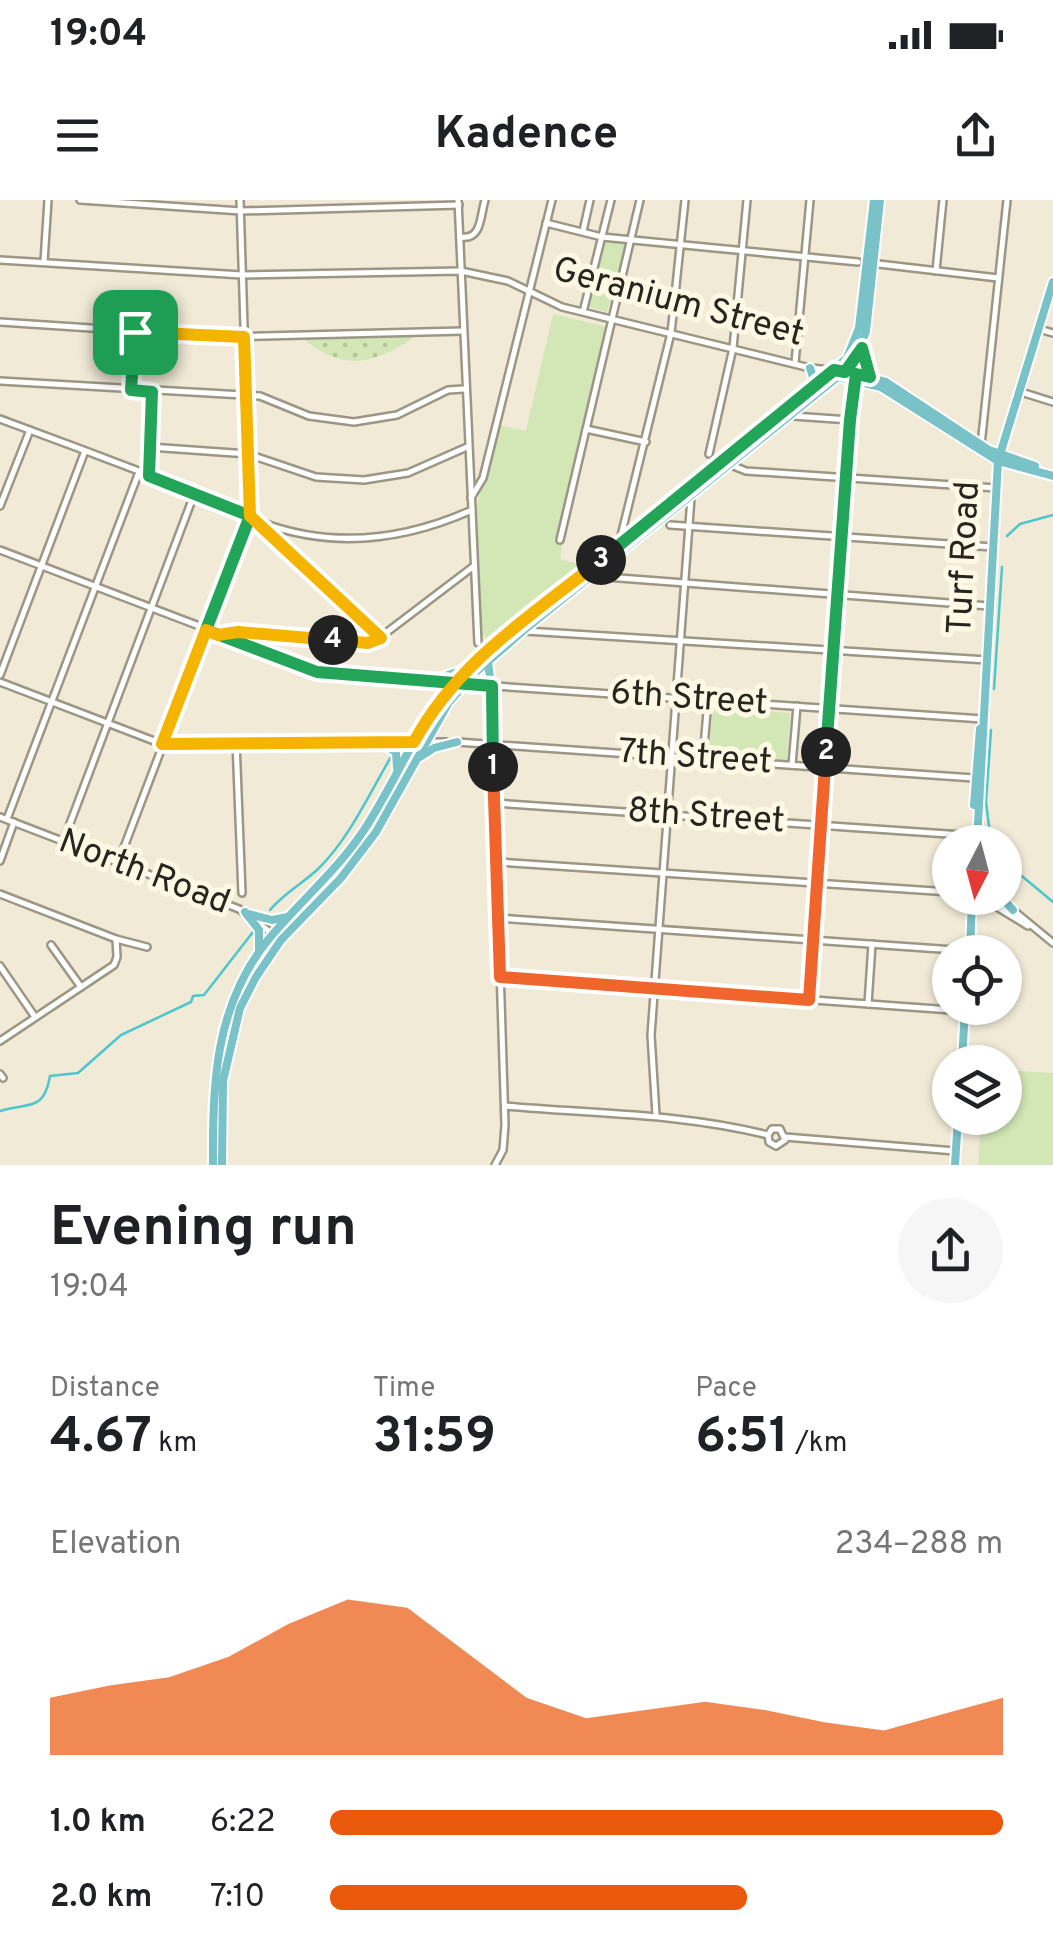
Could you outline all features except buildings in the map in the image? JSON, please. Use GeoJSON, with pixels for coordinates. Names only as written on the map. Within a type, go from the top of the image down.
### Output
{"type":"FeatureCollection","features":[{"type":"Feature","properties":{"kind":"main road"},"geometry":{"type":"LineString","coordinates":[[212,1165],[217,1056],[230,1008],[258,954],[360,854],[425,742],[464,684],[618,546],[791,416],[848,358],[857,340],[877,200]]}},
{"type":"Feature","properties":{"kind":"main road"},"geometry":{"type":"LineString","coordinates":[[866,263],[862,348],[870,377]]}},
{"type":"Feature","properties":{"kind":"main road","name":"Turf Road"},"geometry":{"type":"LineString","coordinates":[[975,825],[999,458],[1053,282]]}},
{"type":"Feature","properties":{"kind":"main road"},"geometry":{"type":"LineString","coordinates":[[222,1165],[223,1081],[232,1033],[256,977],[289,917],[357,841],[452,684],[466,668],[692,495],[862,348]]}},
{"type":"Feature","properties":{"kind":"main road"},"geometry":{"type":"LineString","coordinates":[[809,392],[813,380],[810,368]]}},
{"type":"Feature","properties":{"kind":"main road","name":"Geranium Street"},"geometry":{"type":"LineString","coordinates":[[834,373],[885,390],[999,458]]}},
{"type":"Feature","properties":{"kind":"main road","name":"Geranium Street"},"geometry":{"type":"LineString","coordinates":[[856,378],[870,377],[894,386],[999,458]]}},
{"type":"Feature","properties":{"kind":"main road"},"geometry":{"type":"LineString","coordinates":[[999,458],[1053,474]]}},
{"type":"Feature","properties":{"kind":"main road"},"geometry":{"type":"LineString","coordinates":[[488,662],[492,686]]}},
{"type":"Feature","properties":{"kind":"main road"},"geometry":{"type":"LineString","coordinates":[[414,680],[439,678],[466,668]]}},
{"type":"Feature","properties":{"kind":"main road"},"geometry":{"type":"LineString","coordinates":[[414,762],[434,748],[457,742]]}},
{"type":"Feature","properties":{"kind":"main road"},"geometry":{"type":"LineString","coordinates":[[380,743],[396,752],[397,773]]}},
{"type":"Feature","properties":{"kind":"main road"},"geometry":{"type":"LineString","coordinates":[[247,913],[275,920],[289,917]]}},
{"type":"Feature","properties":{"kind":"main road"},"geometry":{"type":"LineString","coordinates":[[247,913],[259,933],[258,954]]}},
{"type":"Feature","properties":{"kind":"main road"},"geometry":{"type":"LineString","coordinates":[[954,1165],[956,1135]]}},
{"type":"Feature","properties":{"kind":"street"},"geometry":{"type":"LineString","coordinates":[[44,262],[48,200]]}},
{"type":"Feature","properties":{"kind":"street"},"geometry":{"type":"LineString","coordinates":[[80,200],[241,211],[458,202],[478,643]]}},
{"type":"Feature","properties":{"kind":"street"},"geometry":{"type":"LineString","coordinates":[[118,864],[252,518],[240,200]]}},
{"type":"Feature","properties":{"kind":"street"},"geometry":{"type":"LineString","coordinates":[[460,237],[472,238],[477,234],[485,200]]}},
{"type":"Feature","properties":{"kind":"street"},"geometry":{"type":"LineString","coordinates":[[470,498],[483,478],[552,200]]}},
{"type":"Feature","properties":{"kind":"street"},"geometry":{"type":"LineString","coordinates":[[583,232],[590,200]]}},
{"type":"Feature","properties":{"kind":"street"},"geometry":{"type":"LineString","coordinates":[[582,312],[611,200]]}},
{"type":"Feature","properties":{"kind":"street"},"geometry":{"type":"LineString","coordinates":[[560,540],[640,200]]}},
{"type":"Feature","properties":{"kind":"street"},"geometry":{"type":"LineString","coordinates":[[618,546],[671,333],[685,200]]}},
{"type":"Feature","properties":{"kind":"street"},"geometry":{"type":"LineString","coordinates":[[709,454],[733,348],[747,200]]}},
{"type":"Feature","properties":{"kind":"street"},"geometry":{"type":"LineString","coordinates":[[795,364],[810,200]]}},
{"type":"Feature","properties":{"kind":"street"},"geometry":{"type":"LineString","coordinates":[[936,271],[943,200]]}},
{"type":"Feature","properties":{"kind":"street"},"geometry":{"type":"LineString","coordinates":[[981,444],[1007,200]]}},
{"type":"Feature","properties":{"kind":"street"},"geometry":{"type":"LineString","coordinates":[[546,223],[602,236],[998,278]]}},
{"type":"Feature","properties":{"kind":"street","name":"Geranium Street"},"geometry":{"type":"LineString","coordinates":[[0,260],[242,275],[461,270],[493,276],[582,312],[834,373]]}},
{"type":"Feature","properties":{"kind":"street"},"geometry":{"type":"LineString","coordinates":[[0,322],[244,337],[463,331]]}},
{"type":"Feature","properties":{"kind":"street"},"geometry":{"type":"LineString","coordinates":[[1040,329],[1053,334]]}},
{"type":"Feature","properties":{"kind":"street"},"geometry":{"type":"LineString","coordinates":[[131,390],[135,332]]}},
{"type":"Feature","properties":{"kind":"street"},"geometry":{"type":"LineString","coordinates":[[809,1000],[845,478],[856,378]]}},
{"type":"Feature","properties":{"kind":"street"},"geometry":{"type":"LineString","coordinates":[[0,381],[267,397],[310,416],[354,422],[397,416],[448,390],[464,388]]}},
{"type":"Feature","properties":{"kind":"street"},"geometry":{"type":"LineString","coordinates":[[149,476],[152,392]]}},
{"type":"Feature","properties":{"kind":"street"},"geometry":{"type":"LineString","coordinates":[[1021,392],[1053,402]]}},
{"type":"Feature","properties":{"kind":"street"},"geometry":{"type":"LineString","coordinates":[[791,416],[850,420]]}},
{"type":"Feature","properties":{"kind":"street"},"geometry":{"type":"LineString","coordinates":[[0,418],[195,492],[252,518],[311,536],[360,538],[430,528],[472,510]]}},
{"type":"Feature","properties":{"kind":"street"},"geometry":{"type":"LineString","coordinates":[[586,428],[646,442]]}},
{"type":"Feature","properties":{"kind":"street"},"geometry":{"type":"LineString","coordinates":[[0,506],[30,430]]}},
{"type":"Feature","properties":{"kind":"street"},"geometry":{"type":"LineString","coordinates":[[150,447],[248,454],[316,477],[364,480],[426,467],[467,448]]}},
{"type":"Feature","properties":{"kind":"street"},"geometry":{"type":"LineString","coordinates":[[86,451],[0,678],[52,703],[162,744]]}},
{"type":"Feature","properties":{"kind":"street"},"geometry":{"type":"LineString","coordinates":[[727,464],[746,471],[996,488]]}},
{"type":"Feature","properties":{"kind":"street"},"geometry":{"type":"LineString","coordinates":[[0,861],[7,819],[140,472]]}},
{"type":"Feature","properties":{"kind":"street"},"geometry":{"type":"LineString","coordinates":[[62,842],[195,492]]}},
{"type":"Feature","properties":{"kind":"street"},"geometry":{"type":"LineString","coordinates":[[656,1116],[651,1063],[654,988],[688,506],[692,495]]}},
{"type":"Feature","properties":{"kind":"street"},"geometry":{"type":"LineString","coordinates":[[252,518],[381,638]]}},
{"type":"Feature","properties":{"kind":"street"},"geometry":{"type":"LineString","coordinates":[[670,525],[994,548]]}},
{"type":"Feature","properties":{"kind":"street","name":"6th Street"},"geometry":{"type":"LineString","coordinates":[[0,550],[317,672],[983,719]]}},
{"type":"Feature","properties":{"kind":"street"},"geometry":{"type":"LineString","coordinates":[[218,635],[238,632],[368,643],[381,638],[476,565]]}},
{"type":"Feature","properties":{"kind":"street"},"geometry":{"type":"LineString","coordinates":[[590,573],[684,585],[989,606]]}},
{"type":"Feature","properties":{"kind":"street"},"geometry":{"type":"LineString","coordinates":[[523,631],[987,660]]}},
{"type":"Feature","properties":{"kind":"street"},"geometry":{"type":"LineString","coordinates":[[492,686],[505,1106],[505,1142],[494,1165]]}},
{"type":"Feature","properties":{"kind":"street"},"geometry":{"type":"LineString","coordinates":[[703,759],[708,700]]}},
{"type":"Feature","properties":{"kind":"street"},"geometry":{"type":"LineString","coordinates":[[792,765],[796,706]]}},
{"type":"Feature","properties":{"kind":"street"},"geometry":{"type":"LineString","coordinates":[[236,742],[242,893]]}},
{"type":"Feature","properties":{"kind":"street","name":"7th Street"},"geometry":{"type":"LineString","coordinates":[[162,744],[457,742],[979,778]]}},
{"type":"Feature","properties":{"kind":"street","name":"8th Street"},"geometry":{"type":"LineString","coordinates":[[494,802],[932,835]]}},
{"type":"Feature","properties":{"kind":"street","name":"North Road"},"geometry":{"type":"LineString","coordinates":[[7,819],[247,913],[277,937]]}},
{"type":"Feature","properties":{"kind":"street"},"geometry":{"type":"LineString","coordinates":[[498,862],[932,891]]}},
{"type":"Feature","properties":{"kind":"street"},"geometry":{"type":"LineString","coordinates":[[0,894],[147,947]]}},
{"type":"Feature","properties":{"kind":"street"},"geometry":{"type":"LineString","coordinates":[[1008,915],[1035,930]]}},
{"type":"Feature","properties":{"kind":"street"},"geometry":{"type":"LineString","coordinates":[[1018,915],[1053,943]]}},
{"type":"Feature","properties":{"kind":"street"},"geometry":{"type":"LineString","coordinates":[[498,918],[932,949]]}},
{"type":"Feature","properties":{"kind":"street"},"geometry":{"type":"LineString","coordinates":[[0,1041],[114,966],[116,939]]}},
{"type":"Feature","properties":{"kind":"street"},"geometry":{"type":"LineString","coordinates":[[868,1004],[872,944]]}},
{"type":"Feature","properties":{"kind":"street"},"geometry":{"type":"LineString","coordinates":[[52,945],[81,987]]}},
{"type":"Feature","properties":{"kind":"street"},"geometry":{"type":"LineString","coordinates":[[0,966],[36,1018]]}},
{"type":"Feature","properties":{"kind":"street"},"geometry":{"type":"LineString","coordinates":[[500,977],[932,1007]]}},
{"type":"Feature","properties":{"kind":"street"},"geometry":{"type":"LineString","coordinates":[[505,1106],[656,1116],[718,1123],[768,1135]]}},
{"type":"Feature","properties":{"kind":"street"},"geometry":{"type":"LineString","coordinates":[[768,1135],[777,1128],[786,1137],[955,1151]]}},
{"type":"Feature","properties":{"kind":"street"},"geometry":{"type":"LineString","coordinates":[[768,1135],[769,1142],[776,1146],[786,1137]]}},
{"type":"Feature","properties":{"kind":"green space"},"geometry":{"type":"Polygon","coordinates":[[[603,242],[627,244],[607,312],[586,306],[603,242]]]}},
{"type":"Feature","properties":{"kind":"green space"},"geometry":{"type":"Polygon","coordinates":[[[553,314],[607,327],[556,539],[562,543],[560,559],[585,566],[485,647],[485,636],[481,633],[477,505],[498,425],[526,431],[553,314]]]}},
{"type":"Feature","properties":{"kind":"green space"},"geometry":{"type":"Polygon","coordinates":[[[302,338],[413,338],[384,354],[357,361],[330,356],[302,338]]]}},
{"type":"Feature","properties":{"kind":"green space"},"geometry":{"type":"Polygon","coordinates":[[[713,707],[790,713],[787,760],[709,754],[713,707]]]}},
{"type":"Feature","properties":{"kind":"green space"},"geometry":{"type":"Polygon","coordinates":[[[1022,1071],[1053,1073],[1053,1165],[978,1165],[980,1135],[1022,1135],[1022,1071]]]}},
{"type":"Feature","properties":{"kind":"waterway"},"geometry":{"type":"LineString","coordinates":[[1007,536],[1020,524],[1053,515]]}},
{"type":"Feature","properties":{"kind":"waterway"},"geometry":{"type":"LineString","coordinates":[[994,689],[1002,567]]}},
{"type":"Feature","properties":{"kind":"waterway"},"geometry":{"type":"LineString","coordinates":[[989,825],[986,802],[991,730]]}},
{"type":"Feature","properties":{"kind":"waterway"},"geometry":{"type":"LineString","coordinates":[[270,910],[329,857],[391,757]]}},
{"type":"Feature","properties":{"kind":"waterway"},"geometry":{"type":"LineString","coordinates":[[1022,876],[1053,902]]}},
{"type":"Feature","properties":{"kind":"waterway"},"geometry":{"type":"LineString","coordinates":[[0,1111],[34,1104],[44,1095],[50,1076],[78,1073],[121,1035],[191,1002],[193,996],[204,995],[253,932]]}},
{"type":"Feature","properties":{"kind":"route"},"geometry":{"type":"LineString","coordinates":[[135,332],[131,390],[152,392],[149,476],[250,516],[206,630],[218,635],[317,672],[382,679],[414,680],[452,684],[492,686],[500,977],[809,1000],[850,420],[856,374],[870,377],[862,348],[845,372],[834,370],[474,661],[452,684],[430,713],[414,742],[162,744],[206,630],[218,635],[238,632],[368,643],[381,638],[250,516],[244,337],[135,332]]}}]}
